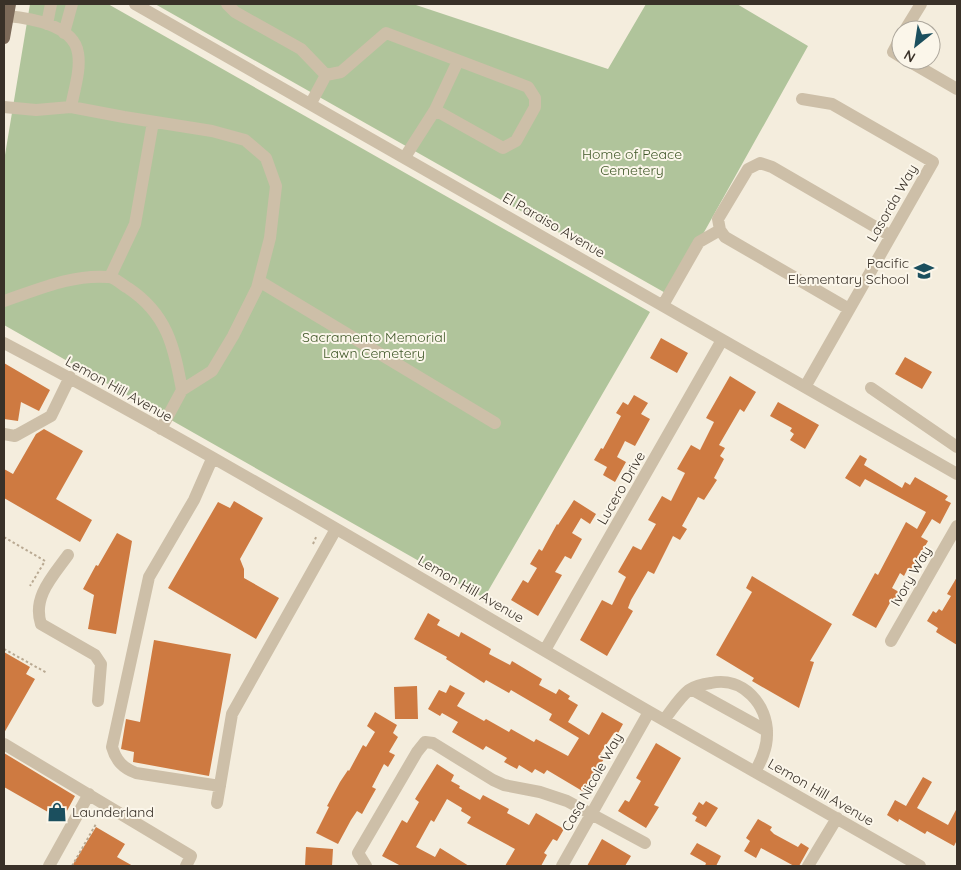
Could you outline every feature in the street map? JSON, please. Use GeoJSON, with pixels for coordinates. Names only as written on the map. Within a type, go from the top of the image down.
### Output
{"type":"FeatureCollection","features":[{"type":"Feature","properties":{"kind":"main road"},"geometry":{"type":"LineString","coordinates":[[4,38],[9,10]]}},
{"type":"Feature","properties":{"kind":"street"},"geometry":{"type":"LineString","coordinates":[[46,24],[51,4]]}},
{"type":"Feature","properties":{"kind":"street"},"geometry":{"type":"LineString","coordinates":[[64,33],[72,4]]}},
{"type":"Feature","properties":{"kind":"street","name":"El Paraiso Avenue"},"geometry":{"type":"LineString","coordinates":[[136,4],[722,340],[956,471]]}},
{"type":"Feature","properties":{"kind":"street"},"geometry":{"type":"LineString","coordinates":[[227,4],[234,12],[301,49],[326,75]]}},
{"type":"Feature","properties":{"kind":"street"},"geometry":{"type":"LineString","coordinates":[[911,20],[920,4]]}},
{"type":"Feature","properties":{"kind":"street"},"geometry":{"type":"LineString","coordinates":[[9,10],[56,28],[71,39],[78,52],[78,70],[71,107]]}},
{"type":"Feature","properties":{"kind":"street"},"geometry":{"type":"LineString","coordinates":[[326,75],[341,72],[386,34],[528,87],[535,98],[535,107],[516,141],[503,148],[435,110]]}},
{"type":"Feature","properties":{"kind":"street"},"geometry":{"type":"LineString","coordinates":[[405,157],[435,110],[458,61]]}},
{"type":"Feature","properties":{"kind":"street"},"geometry":{"type":"LineString","coordinates":[[924,70],[957,89]]}},
{"type":"Feature","properties":{"kind":"street"},"geometry":{"type":"LineString","coordinates":[[311,103],[326,75]]}},
{"type":"Feature","properties":{"kind":"street","name":"Lasorda Way"},"geometry":{"type":"LineString","coordinates":[[802,99],[832,104],[933,162],[805,387]]}},
{"type":"Feature","properties":{"kind":"street"},"geometry":{"type":"LineString","coordinates":[[4,106],[36,110],[71,107],[212,131],[245,140],[266,158],[276,186],[270,238],[259,281],[233,336],[212,371],[182,390],[160,429]]}},
{"type":"Feature","properties":{"kind":"street"},"geometry":{"type":"LineString","coordinates":[[110,277],[135,224],[153,122]]}},
{"type":"Feature","properties":{"kind":"street"},"geometry":{"type":"LineString","coordinates":[[849,309],[725,237],[720,230],[718,220],[738,184],[748,169],[760,163],[772,167],[891,236]]}},
{"type":"Feature","properties":{"kind":"street"},"geometry":{"type":"LineString","coordinates":[[663,305],[699,242],[720,230]]}},
{"type":"Feature","properties":{"kind":"street"},"geometry":{"type":"LineString","coordinates":[[4,301],[66,280],[110,277],[139,296],[162,320],[176,354],[182,390]]}},
{"type":"Feature","properties":{"kind":"street"},"geometry":{"type":"LineString","coordinates":[[259,281],[495,423]]}},
{"type":"Feature","properties":{"kind":"street","name":"Lucero Drive"},"geometry":{"type":"LineString","coordinates":[[545,650],[722,340]]}},
{"type":"Feature","properties":{"kind":"street","name":"Lemon Hill Avenue"},"geometry":{"type":"LineString","coordinates":[[4,342],[70,377],[212,458],[649,712],[920,866]]}},
{"type":"Feature","properties":{"kind":"street"},"geometry":{"type":"LineString","coordinates":[[4,434],[15,436],[51,416],[70,377]]}},
{"type":"Feature","properties":{"kind":"street"},"geometry":{"type":"LineString","coordinates":[[871,388],[957,447]]}},
{"type":"Feature","properties":{"kind":"street"},"geometry":{"type":"LineString","coordinates":[[212,458],[194,500],[149,577],[112,747],[115,757],[127,770],[220,786]]}},
{"type":"Feature","properties":{"kind":"street","name":"Ivory Way"},"geometry":{"type":"LineString","coordinates":[[891,641],[957,526]]}},
{"type":"Feature","properties":{"kind":"street"},"geometry":{"type":"LineString","coordinates":[[217,802],[232,714],[336,529]]}},
{"type":"Feature","properties":{"kind":"street"},"geometry":{"type":"LineString","coordinates":[[68,555],[45,588],[38,606],[39,618],[41,624],[96,655],[100,664],[98,701]]}},
{"type":"Feature","properties":{"kind":"street"},"geometry":{"type":"LineString","coordinates":[[664,720],[690,689],[718,681],[742,687],[760,706],[766,731],[765,748],[755,772]]}},
{"type":"Feature","properties":{"kind":"street"},"geometry":{"type":"LineString","coordinates":[[690,689],[766,731]]}},
{"type":"Feature","properties":{"kind":"street","name":"Casa Nicole Way"},"geometry":{"type":"LineString","coordinates":[[562,866],[649,712]]}},
{"type":"Feature","properties":{"kind":"street"},"geometry":{"type":"LineString","coordinates":[[366,866],[358,853],[417,752],[425,742],[433,743],[504,785],[540,792],[567,802],[645,843]]}},
{"type":"Feature","properties":{"kind":"street"},"geometry":{"type":"LineString","coordinates":[[4,744],[191,856],[186,866]]}},
{"type":"Feature","properties":{"kind":"street"},"geometry":{"type":"LineString","coordinates":[[49,866],[89,794]]}},
{"type":"Feature","properties":{"kind":"street"},"geometry":{"type":"LineString","coordinates":[[808,866],[836,818]]}},
{"type":"Feature","properties":{"kind":"path"},"geometry":{"type":"LineString","coordinates":[[4,536],[45,561],[30,586]]}},
{"type":"Feature","properties":{"kind":"path"},"geometry":{"type":"LineString","coordinates":[[4,649],[47,673]]}},
{"type":"Feature","properties":{"kind":"path"},"geometry":{"type":"LineString","coordinates":[[72,866],[96,824]]}},
{"type":"Feature","properties":{"kind":"green space","name":"Sacramento Memorial Lawn Cemetery"},"geometry":{"type":"Polygon","coordinates":[[[30,4],[108,4],[650,312],[484,598],[4,325],[4,161],[30,4]]]}},
{"type":"Feature","properties":{"kind":"green space","name":"Home of Peace Cemetery"},"geometry":{"type":"Polygon","coordinates":[[[155,4],[413,4],[608,69],[646,4],[737,4],[808,46],[669,295],[155,4]]]}},
{"type":"Feature","properties":{"kind":"building"},"geometry":{"type":"Polygon","coordinates":[[[661,338],[688,353],[677,373],[650,358],[661,338]]]}},
{"type":"Feature","properties":{"kind":"building"},"geometry":{"type":"Polygon","coordinates":[[[905,357],[932,372],[922,389],[895,374],[905,357]]]}},
{"type":"Feature","properties":{"kind":"building"},"geometry":{"type":"Polygon","coordinates":[[[4,363],[50,390],[39,411],[21,402],[18,421],[4,419],[4,363]]]}},
{"type":"Feature","properties":{"kind":"building"},"geometry":{"type":"Polygon","coordinates":[[[730,376],[756,392],[744,412],[740,409],[719,445],[725,448],[720,456],[724,459],[714,478],[717,480],[704,500],[698,497],[682,526],[687,529],[680,540],[673,536],[654,574],[648,571],[628,608],[633,611],[607,656],[580,640],[602,600],[612,605],[626,577],[618,572],[633,546],[641,550],[656,524],[648,520],[662,496],[671,501],[685,473],[677,469],[691,445],[700,450],[714,422],[706,418],[730,376]]]}},
{"type":"Feature","properties":{"kind":"building"},"geometry":{"type":"Polygon","coordinates":[[[634,395],[648,403],[641,414],[650,419],[635,446],[625,441],[617,457],[626,462],[615,482],[603,475],[607,467],[594,460],[601,448],[603,449],[621,416],[616,413],[623,402],[628,405],[634,395]]]}},
{"type":"Feature","properties":{"kind":"building"},"geometry":{"type":"Polygon","coordinates":[[[778,402],[819,425],[805,449],[790,440],[794,434],[790,431],[792,428],[770,416],[778,402]]]}},
{"type":"Feature","properties":{"kind":"building"},"geometry":{"type":"Polygon","coordinates":[[[44,429],[83,451],[56,499],[92,520],[80,542],[4,498],[4,469],[13,474],[36,434],[44,429]]]}},
{"type":"Feature","properties":{"kind":"building"},"geometry":{"type":"Polygon","coordinates":[[[860,455],[867,459],[864,465],[902,488],[905,482],[910,485],[915,477],[948,496],[945,500],[951,503],[940,524],[932,519],[921,537],[928,541],[910,572],[907,570],[904,576],[900,573],[892,588],[899,592],[893,602],[891,601],[876,628],[852,615],[875,573],[878,575],[906,522],[917,529],[926,512],[865,479],[860,487],[845,478],[860,455]]]}},
{"type":"Feature","properties":{"kind":"building"},"geometry":{"type":"Polygon","coordinates":[[[574,500],[596,514],[590,524],[581,518],[572,533],[582,539],[571,559],[565,556],[555,572],[562,575],[538,616],[511,600],[523,580],[528,583],[537,568],[530,564],[539,549],[542,551],[557,524],[574,500]]]}},
{"type":"Feature","properties":{"kind":"building"},"geometry":{"type":"Polygon","coordinates":[[[234,501],[263,518],[240,559],[244,569],[244,578],[279,598],[256,639],[168,588],[218,502],[230,508],[234,501]]]}},
{"type":"Feature","properties":{"kind":"building"},"geometry":{"type":"Polygon","coordinates":[[[117,533],[132,541],[116,634],[88,629],[94,595],[83,589],[117,533]]]}},
{"type":"Feature","properties":{"kind":"building"},"geometry":{"type":"Polygon","coordinates":[[[752,576],[832,624],[810,661],[814,662],[799,708],[752,681],[754,678],[716,655],[752,592],[746,588],[752,576]]]}},
{"type":"Feature","properties":{"kind":"building"},"geometry":{"type":"Polygon","coordinates":[[[957,577],[957,645],[936,632],[938,628],[927,621],[933,611],[936,613],[939,609],[942,611],[951,596],[947,594],[957,577]]]}},
{"type":"Feature","properties":{"kind":"building"},"geometry":{"type":"Polygon","coordinates":[[[428,613],[440,620],[437,625],[459,637],[461,632],[491,649],[489,654],[510,665],[512,661],[542,679],[539,685],[556,694],[559,689],[570,696],[568,699],[578,705],[568,722],[589,735],[602,712],[623,724],[617,735],[614,733],[600,754],[605,757],[584,792],[547,770],[544,774],[535,769],[532,773],[519,765],[517,769],[504,762],[507,758],[486,746],[483,750],[452,732],[458,722],[442,713],[440,716],[428,709],[439,690],[446,693],[450,685],[465,693],[457,706],[509,732],[511,729],[534,742],[536,739],[568,756],[579,738],[549,720],[552,714],[511,690],[509,693],[486,680],[484,683],[446,659],[447,657],[414,639],[428,613]]]}},
{"type":"Feature","properties":{"kind":"building"},"geometry":{"type":"Polygon","coordinates":[[[154,640],[231,654],[209,776],[133,762],[134,752],[121,749],[126,719],[140,722],[154,640]]]}},
{"type":"Feature","properties":{"kind":"building"},"geometry":{"type":"Polygon","coordinates":[[[4,652],[30,667],[26,674],[35,679],[4,733],[4,652]]]}},
{"type":"Feature","properties":{"kind":"building"},"geometry":{"type":"Polygon","coordinates":[[[417,686],[418,719],[395,719],[394,687],[417,686]]]}},
{"type":"Feature","properties":{"kind":"building"},"geometry":{"type":"Polygon","coordinates":[[[375,712],[397,725],[393,733],[398,737],[389,752],[395,755],[388,767],[384,764],[372,787],[376,789],[362,814],[357,811],[338,844],[316,833],[329,807],[327,806],[340,782],[349,771],[363,745],[366,747],[375,732],[367,726],[375,712]]]}},
{"type":"Feature","properties":{"kind":"building"},"geometry":{"type":"Polygon","coordinates":[[[656,743],[681,758],[654,805],[659,807],[646,828],[618,811],[625,800],[629,802],[641,781],[636,778],[656,743]]]}},
{"type":"Feature","properties":{"kind":"building"},"geometry":{"type":"Polygon","coordinates":[[[4,753],[75,796],[62,820],[4,787],[4,753]]]}},
{"type":"Feature","properties":{"kind":"building"},"geometry":{"type":"Polygon","coordinates":[[[437,764],[454,775],[451,781],[460,786],[459,788],[480,800],[483,795],[509,809],[507,813],[529,825],[536,813],[564,829],[557,841],[553,839],[544,853],[547,855],[541,866],[505,866],[515,849],[467,823],[471,817],[461,811],[462,808],[447,799],[434,822],[431,820],[416,847],[435,857],[440,848],[469,866],[401,866],[382,856],[402,820],[407,823],[419,802],[415,799],[437,764]]]}},
{"type":"Feature","properties":{"kind":"building"},"geometry":{"type":"Polygon","coordinates":[[[923,777],[932,782],[917,808],[948,825],[957,808],[957,840],[954,846],[927,831],[925,834],[899,819],[898,822],[887,815],[895,800],[906,806],[923,777]]]}},
{"type":"Feature","properties":{"kind":"building"},"geometry":{"type":"Polygon","coordinates":[[[706,801],[718,808],[706,827],[695,821],[697,817],[692,814],[699,802],[703,805],[706,801]]]}},
{"type":"Feature","properties":{"kind":"building"},"geometry":{"type":"Polygon","coordinates":[[[758,819],[772,827],[770,830],[774,834],[798,847],[801,843],[809,848],[799,866],[794,866],[761,848],[756,858],[744,851],[750,841],[746,838],[758,819]]]}},
{"type":"Feature","properties":{"kind":"building"},"geometry":{"type":"Polygon","coordinates":[[[96,827],[125,844],[117,857],[133,866],[72,866],[96,827]]]}},
{"type":"Feature","properties":{"kind":"building"},"geometry":{"type":"Polygon","coordinates":[[[602,839],[631,856],[625,866],[587,866],[602,839]]]}},
{"type":"Feature","properties":{"kind":"building"},"geometry":{"type":"Polygon","coordinates":[[[697,843],[721,856],[716,866],[705,866],[706,863],[690,854],[697,843]]]}},
{"type":"Feature","properties":{"kind":"building"},"geometry":{"type":"Polygon","coordinates":[[[306,847],[333,849],[332,866],[305,866],[306,847]]]}},
{"type":"Feature","properties":{"kind":"place","name":"Pacific Elementary School"},"geometry":{"type":"Point","coordinates":[924,271]}},
{"type":"Feature","properties":{"kind":"place","name":"Launderland"},"geometry":{"type":"Point","coordinates":[57,812]}}]}
